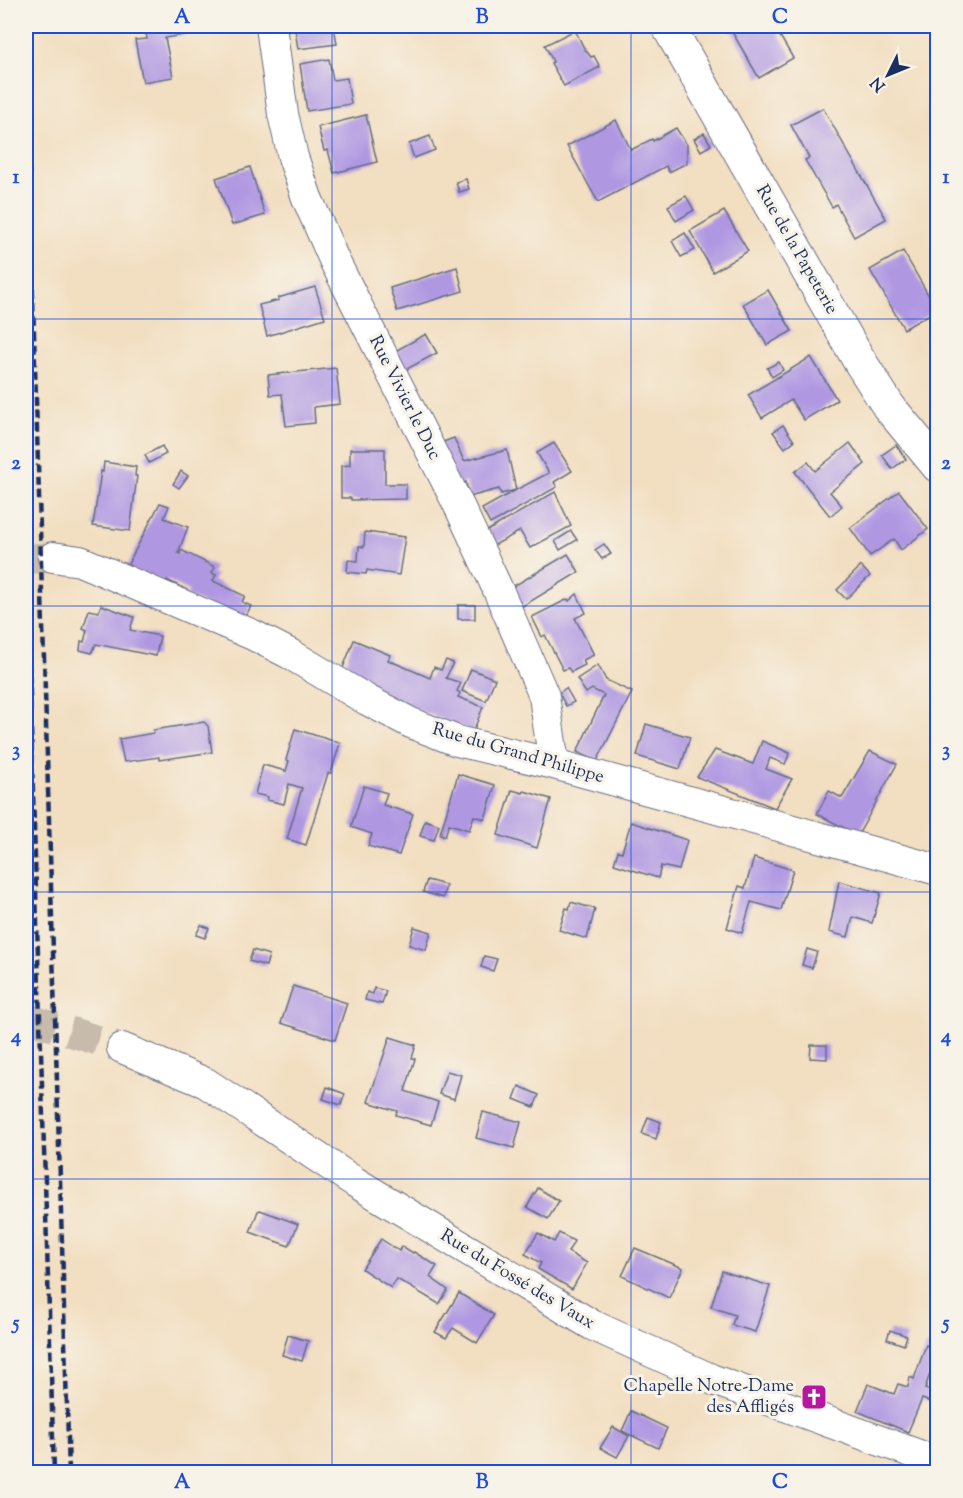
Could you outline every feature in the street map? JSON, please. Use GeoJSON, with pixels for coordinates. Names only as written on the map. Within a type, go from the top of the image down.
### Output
{"type":"FeatureCollection","features":[{"type":"Feature","properties":{"kind":"street","name":"Rue Vivier le Duc"},"geometry":{"type":"LineString","coordinates":[[271,26],[283,114],[293,157],[307,198],[347,287],[460,508],[499,592],[544,696],[554,764]]}},
{"type":"Feature","properties":{"kind":"street","name":"Rue de la Papeterie"},"geometry":{"type":"LineString","coordinates":[[668,26],[859,360],[889,406],[938,466]]}},
{"type":"Feature","properties":{"kind":"street","name":"Rue du Grand Philippe"},"geometry":{"type":"LineString","coordinates":[[53,557],[80,561],[252,635],[411,723],[458,741],[554,764],[938,870]]}},
{"type":"Feature","properties":{"kind":"street","name":"Rue du Fossé des Vaux"},"geometry":{"type":"LineString","coordinates":[[122,1048],[206,1083],[355,1182],[592,1325],[711,1379],[938,1462]]}},
{"type":"Feature","properties":{"kind":"building"},"geometry":{"type":"Polygon","coordinates":[[[145,26],[223,26],[223,28],[165,38],[173,77],[143,82],[135,40],[147,39],[145,26]]]}},
{"type":"Feature","properties":{"kind":"building"},"geometry":{"type":"Polygon","coordinates":[[[280,26],[334,26],[337,44],[298,49],[295,30],[281,32],[280,26]]]}},
{"type":"Feature","properties":{"kind":"building"},"geometry":{"type":"Polygon","coordinates":[[[733,26],[774,26],[793,58],[759,78],[731,30],[735,28],[733,26]]]}},
{"type":"Feature","properties":{"kind":"building"},"geometry":{"type":"Polygon","coordinates":[[[575,30],[584,48],[591,57],[594,56],[600,67],[564,86],[551,63],[553,62],[545,45],[575,30]]]}},
{"type":"Feature","properties":{"kind":"building"},"geometry":{"type":"Polygon","coordinates":[[[329,59],[333,80],[347,78],[351,104],[307,111],[300,64],[329,59]]]}},
{"type":"Feature","properties":{"kind":"building"},"geometry":{"type":"Polygon","coordinates":[[[823,108],[886,219],[854,237],[836,204],[832,207],[805,160],[809,158],[791,125],[823,108]]]}},
{"type":"Feature","properties":{"kind":"building"},"geometry":{"type":"Polygon","coordinates":[[[366,115],[377,162],[334,173],[328,150],[324,151],[318,127],[366,115]]]}},
{"type":"Feature","properties":{"kind":"building"},"geometry":{"type":"Polygon","coordinates":[[[616,120],[631,150],[676,128],[687,145],[687,163],[669,172],[666,166],[598,202],[567,146],[616,120]]]}},
{"type":"Feature","properties":{"kind":"building"},"geometry":{"type":"Polygon","coordinates":[[[704,133],[711,145],[701,151],[694,139],[704,133]]]}},
{"type":"Feature","properties":{"kind":"building"},"geometry":{"type":"Polygon","coordinates":[[[430,136],[435,150],[414,158],[409,144],[430,136]]]}},
{"type":"Feature","properties":{"kind":"building"},"geometry":{"type":"Polygon","coordinates":[[[250,167],[265,215],[232,225],[216,178],[250,167]]]}},
{"type":"Feature","properties":{"kind":"building"},"geometry":{"type":"Polygon","coordinates":[[[466,179],[469,189],[459,192],[456,182],[466,179]]]}},
{"type":"Feature","properties":{"kind":"building"},"geometry":{"type":"Polygon","coordinates":[[[686,196],[694,210],[676,221],[668,206],[686,196]]]}},
{"type":"Feature","properties":{"kind":"building"},"geometry":{"type":"Polygon","coordinates":[[[724,211],[748,251],[713,272],[690,231],[724,211]]]}},
{"type":"Feature","properties":{"kind":"building"},"geometry":{"type":"Polygon","coordinates":[[[685,233],[695,250],[681,257],[672,241],[685,233]]]}},
{"type":"Feature","properties":{"kind":"building"},"geometry":{"type":"Polygon","coordinates":[[[903,251],[937,310],[904,329],[870,270],[903,251]]]}},
{"type":"Feature","properties":{"kind":"building"},"geometry":{"type":"Polygon","coordinates":[[[457,267],[463,291],[397,311],[390,288],[457,267]]]}},
{"type":"Feature","properties":{"kind":"building"},"geometry":{"type":"Polygon","coordinates":[[[315,287],[325,318],[267,336],[259,305],[315,287]]]}},
{"type":"Feature","properties":{"kind":"building"},"geometry":{"type":"Polygon","coordinates":[[[768,290],[792,331],[767,345],[743,304],[768,290]]]}},
{"type":"Feature","properties":{"kind":"building"},"geometry":{"type":"Polygon","coordinates":[[[426,334],[437,353],[405,370],[395,351],[426,334]]]}},
{"type":"Feature","properties":{"kind":"building"},"geometry":{"type":"Polygon","coordinates":[[[811,357],[837,400],[804,420],[791,400],[762,418],[748,395],[811,357]]]}},
{"type":"Feature","properties":{"kind":"building"},"geometry":{"type":"Polygon","coordinates":[[[779,362],[783,370],[772,377],[767,368],[779,362]]]}},
{"type":"Feature","properties":{"kind":"building"},"geometry":{"type":"Polygon","coordinates":[[[336,368],[340,404],[314,407],[315,423],[286,426],[282,394],[270,395],[268,375],[336,368]]]}},
{"type":"Feature","properties":{"kind":"building"},"geometry":{"type":"Polygon","coordinates":[[[783,425],[794,441],[785,448],[773,432],[783,425]]]}},
{"type":"Feature","properties":{"kind":"building"},"geometry":{"type":"Polygon","coordinates":[[[454,438],[464,461],[507,450],[516,490],[501,494],[499,489],[469,497],[466,482],[457,485],[438,444],[454,438]]]}},
{"type":"Feature","properties":{"kind":"building"},"geometry":{"type":"Polygon","coordinates":[[[554,443],[572,471],[554,482],[557,487],[490,524],[482,509],[549,473],[537,453],[554,443]]]}},
{"type":"Feature","properties":{"kind":"building"},"geometry":{"type":"Polygon","coordinates":[[[850,443],[865,464],[830,492],[842,506],[830,516],[795,472],[808,462],[815,471],[850,443]]]}},
{"type":"Feature","properties":{"kind":"building"},"geometry":{"type":"Polygon","coordinates":[[[896,445],[906,459],[892,469],[882,455],[896,445]]]}},
{"type":"Feature","properties":{"kind":"building"},"geometry":{"type":"Polygon","coordinates":[[[162,446],[166,454],[149,463],[145,455],[162,446]]]}},
{"type":"Feature","properties":{"kind":"building"},"geometry":{"type":"Polygon","coordinates":[[[350,449],[385,449],[385,484],[406,484],[406,499],[351,500],[351,498],[341,498],[341,466],[350,465],[350,449]]]}},
{"type":"Feature","properties":{"kind":"building"},"geometry":{"type":"Polygon","coordinates":[[[104,462],[136,467],[135,476],[137,476],[130,531],[93,526],[104,462]]]}},
{"type":"Feature","properties":{"kind":"building"},"geometry":{"type":"Polygon","coordinates":[[[181,471],[188,476],[179,488],[173,484],[181,471]]]}},
{"type":"Feature","properties":{"kind":"building"},"geometry":{"type":"Polygon","coordinates":[[[899,491],[928,529],[901,550],[894,539],[870,556],[850,528],[899,491]]]}},
{"type":"Feature","properties":{"kind":"building"},"geometry":{"type":"Polygon","coordinates":[[[555,492],[571,526],[530,548],[520,531],[493,546],[485,532],[555,492]]]}},
{"type":"Feature","properties":{"kind":"building"},"geometry":{"type":"Polygon","coordinates":[[[160,503],[169,506],[164,518],[188,527],[178,553],[180,554],[181,550],[215,567],[212,573],[216,575],[213,581],[245,596],[242,602],[251,606],[244,619],[186,596],[189,591],[167,580],[165,582],[126,568],[160,503]]]}},
{"type":"Feature","properties":{"kind":"building"},"geometry":{"type":"Polygon","coordinates":[[[571,531],[577,540],[560,550],[555,541],[571,531]]]}},
{"type":"Feature","properties":{"kind":"building"},"geometry":{"type":"Polygon","coordinates":[[[365,532],[405,537],[399,575],[367,570],[366,574],[347,572],[348,560],[358,561],[359,546],[364,547],[365,532]]]}},
{"type":"Feature","properties":{"kind":"building"},"geometry":{"type":"Polygon","coordinates":[[[604,544],[611,554],[602,559],[595,550],[604,544]]]}},
{"type":"Feature","properties":{"kind":"building"},"geometry":{"type":"Polygon","coordinates":[[[568,554],[579,572],[518,609],[507,590],[568,554]]]}},
{"type":"Feature","properties":{"kind":"building"},"geometry":{"type":"Polygon","coordinates":[[[861,566],[870,576],[846,599],[837,590],[861,566]]]}},
{"type":"Feature","properties":{"kind":"building"},"geometry":{"type":"Polygon","coordinates":[[[577,594],[586,613],[575,618],[594,655],[583,660],[585,665],[571,672],[568,668],[563,670],[545,635],[542,637],[532,617],[568,599],[569,601],[577,594]]]}},
{"type":"Feature","properties":{"kind":"building"},"geometry":{"type":"Polygon","coordinates":[[[101,605],[134,617],[130,630],[160,636],[156,656],[96,644],[92,653],[80,650],[81,641],[84,642],[87,630],[83,628],[89,610],[99,612],[101,605]]]}},
{"type":"Feature","properties":{"kind":"building"},"geometry":{"type":"Polygon","coordinates":[[[458,605],[475,605],[475,619],[458,619],[458,605]]]}},
{"type":"Feature","properties":{"kind":"building"},"geometry":{"type":"Polygon","coordinates":[[[354,640],[390,655],[388,660],[430,678],[434,667],[441,670],[446,660],[453,663],[446,678],[461,683],[457,691],[460,693],[458,697],[483,707],[473,732],[416,709],[341,673],[354,640]]]}},
{"type":"Feature","properties":{"kind":"building"},"geometry":{"type":"Polygon","coordinates":[[[598,665],[606,680],[632,692],[597,761],[577,752],[604,695],[592,689],[586,693],[577,679],[598,665]]]}},
{"type":"Feature","properties":{"kind":"building"},"geometry":{"type":"Polygon","coordinates":[[[471,669],[495,679],[486,701],[462,691],[471,669]]]}},
{"type":"Feature","properties":{"kind":"building"},"geometry":{"type":"Polygon","coordinates":[[[566,688],[574,702],[566,706],[559,693],[566,688]]]}},
{"type":"Feature","properties":{"kind":"building"},"geometry":{"type":"Polygon","coordinates":[[[204,722],[208,726],[212,752],[159,760],[159,757],[124,762],[119,739],[154,733],[153,730],[204,722]]]}},
{"type":"Feature","properties":{"kind":"building"},"geometry":{"type":"Polygon","coordinates":[[[646,724],[690,737],[680,769],[637,756],[646,724]]]}},
{"type":"Feature","properties":{"kind":"building"},"geometry":{"type":"Polygon","coordinates":[[[295,729],[340,743],[331,773],[328,773],[306,845],[287,839],[302,788],[289,784],[284,804],[255,794],[263,765],[286,771],[289,761],[286,760],[295,729]]]}},
{"type":"Feature","properties":{"kind":"building"},"geometry":{"type":"Polygon","coordinates":[[[762,741],[790,753],[785,764],[770,758],[766,769],[792,779],[775,808],[697,777],[715,750],[753,764],[762,741]]]}},
{"type":"Feature","properties":{"kind":"building"},"geometry":{"type":"Polygon","coordinates":[[[870,751],[897,764],[858,835],[817,814],[829,791],[842,798],[870,751]]]}},
{"type":"Feature","properties":{"kind":"building"},"geometry":{"type":"Polygon","coordinates":[[[458,774],[495,785],[485,819],[474,816],[469,830],[449,824],[445,836],[440,834],[458,774]]]}},
{"type":"Feature","properties":{"kind":"building"},"geometry":{"type":"Polygon","coordinates":[[[364,786],[387,793],[383,805],[413,814],[399,855],[368,846],[372,834],[351,827],[364,786]]]}},
{"type":"Feature","properties":{"kind":"building"},"geometry":{"type":"Polygon","coordinates":[[[512,790],[551,799],[537,848],[498,835],[512,790]]]}},
{"type":"Feature","properties":{"kind":"building"},"geometry":{"type":"Polygon","coordinates":[[[425,820],[439,825],[434,840],[420,836],[425,820]]]}},
{"type":"Feature","properties":{"kind":"building"},"geometry":{"type":"Polygon","coordinates":[[[631,822],[687,840],[679,870],[661,866],[658,878],[614,864],[618,851],[622,852],[631,822]]]}},
{"type":"Feature","properties":{"kind":"building"},"geometry":{"type":"Polygon","coordinates":[[[754,858],[793,870],[781,910],[751,902],[742,933],[727,928],[739,886],[745,888],[754,858]]]}},
{"type":"Feature","properties":{"kind":"building"},"geometry":{"type":"Polygon","coordinates":[[[427,880],[446,885],[443,898],[423,892],[427,880]]]}},
{"type":"Feature","properties":{"kind":"building"},"geometry":{"type":"Polygon","coordinates":[[[839,881],[881,893],[872,923],[853,917],[848,937],[829,932],[839,881]]]}},
{"type":"Feature","properties":{"kind":"building"},"geometry":{"type":"Polygon","coordinates":[[[571,902],[595,909],[587,939],[559,930],[566,908],[569,909],[571,902]]]}},
{"type":"Feature","properties":{"kind":"building"},"geometry":{"type":"Polygon","coordinates":[[[201,925],[209,928],[205,938],[196,935],[201,925]]]}},
{"type":"Feature","properties":{"kind":"building"},"geometry":{"type":"Polygon","coordinates":[[[414,927],[431,932],[426,950],[409,945],[414,927]]]}},
{"type":"Feature","properties":{"kind":"building"},"geometry":{"type":"Polygon","coordinates":[[[807,949],[817,952],[812,968],[802,965],[807,949]]]}},
{"type":"Feature","properties":{"kind":"building"},"geometry":{"type":"Polygon","coordinates":[[[253,950],[269,955],[266,966],[249,961],[253,950]]]}},
{"type":"Feature","properties":{"kind":"building"},"geometry":{"type":"Polygon","coordinates":[[[484,956],[497,959],[493,971],[481,967],[484,956]]]}},
{"type":"Feature","properties":{"kind":"building"},"geometry":{"type":"Polygon","coordinates":[[[293,986],[347,1003],[335,1040],[281,1023],[293,986]]]}},
{"type":"Feature","properties":{"kind":"building"},"geometry":{"type":"Polygon","coordinates":[[[374,988],[386,991],[382,1004],[365,1000],[367,992],[373,994],[374,988]]]}},
{"type":"Feature","properties":{"kind":"building"},"geometry":{"type":"Polygon","coordinates":[[[390,1037],[416,1045],[412,1058],[415,1059],[405,1091],[438,1102],[431,1125],[396,1115],[397,1111],[368,1102],[390,1037]]]}},
{"type":"Feature","properties":{"kind":"building"},"geometry":{"type":"Polygon","coordinates":[[[811,1045],[827,1045],[827,1059],[810,1058],[811,1045]]]}},
{"type":"Feature","properties":{"kind":"building"},"geometry":{"type":"Polygon","coordinates":[[[447,1071],[461,1075],[454,1099],[439,1094],[447,1071]]]}},
{"type":"Feature","properties":{"kind":"building"},"geometry":{"type":"Polygon","coordinates":[[[519,1086],[539,1095],[534,1107],[514,1099],[519,1086]]]}},
{"type":"Feature","properties":{"kind":"building"},"geometry":{"type":"Polygon","coordinates":[[[327,1087],[345,1094],[341,1105],[323,1099],[327,1087]]]}},
{"type":"Feature","properties":{"kind":"building"},"geometry":{"type":"Polygon","coordinates":[[[483,1112],[521,1122],[514,1148],[476,1138],[483,1112]]]}},
{"type":"Feature","properties":{"kind":"building"},"geometry":{"type":"Polygon","coordinates":[[[648,1117],[661,1122],[656,1139],[642,1134],[648,1117]]]}},
{"type":"Feature","properties":{"kind":"building"},"geometry":{"type":"Polygon","coordinates":[[[538,1188],[559,1201],[548,1219],[527,1207],[538,1188]]]}},
{"type":"Feature","properties":{"kind":"building"},"geometry":{"type":"Polygon","coordinates":[[[260,1210],[298,1224],[289,1246],[250,1232],[260,1210]]]}},
{"type":"Feature","properties":{"kind":"building"},"geometry":{"type":"Polygon","coordinates":[[[538,1233],[554,1242],[559,1233],[574,1241],[568,1252],[587,1263],[572,1289],[538,1269],[541,1263],[525,1254],[538,1233]]]}},
{"type":"Feature","properties":{"kind":"building"},"geometry":{"type":"Polygon","coordinates":[[[381,1239],[399,1251],[402,1246],[437,1266],[430,1277],[448,1290],[439,1304],[397,1279],[391,1288],[362,1269],[381,1239]]]}},
{"type":"Feature","properties":{"kind":"building"},"geometry":{"type":"Polygon","coordinates":[[[635,1248],[683,1268],[669,1298],[622,1276],[635,1248]]]}},
{"type":"Feature","properties":{"kind":"building"},"geometry":{"type":"Polygon","coordinates":[[[722,1271],[770,1286],[755,1332],[732,1325],[735,1315],[711,1307],[722,1271]]]}},
{"type":"Feature","properties":{"kind":"building"},"geometry":{"type":"Polygon","coordinates":[[[459,1293],[494,1315],[477,1343],[453,1328],[446,1338],[435,1332],[459,1293]]]}},
{"type":"Feature","properties":{"kind":"building"},"geometry":{"type":"Polygon","coordinates":[[[890,1330],[907,1336],[904,1345],[887,1339],[890,1330]]]}},
{"type":"Feature","properties":{"kind":"building"},"geometry":{"type":"Polygon","coordinates":[[[288,1335],[308,1341],[302,1361],[282,1355],[288,1335]]]}},
{"type":"Feature","properties":{"kind":"building"},"geometry":{"type":"Polygon","coordinates":[[[932,1337],[938,1339],[938,1368],[932,1367],[925,1389],[938,1393],[938,1400],[936,1404],[922,1399],[908,1432],[857,1411],[868,1384],[894,1394],[898,1384],[908,1387],[910,1377],[914,1379],[926,1345],[929,1346],[932,1337]]]}},
{"type":"Feature","properties":{"kind":"building"},"geometry":{"type":"Polygon","coordinates":[[[631,1411],[667,1428],[658,1448],[622,1431],[631,1411]]]}},
{"type":"Feature","properties":{"kind":"building"},"geometry":{"type":"Polygon","coordinates":[[[613,1427],[629,1436],[617,1457],[600,1448],[613,1427]]]}},
{"type":"Feature","properties":{"kind":"tunnel"},"geometry":{"type":"LineString","coordinates":[[26,559],[53,557]]}},
{"type":"Feature","properties":{"kind":"tunnel"},"geometry":{"type":"LineString","coordinates":[[26,1018],[122,1048]]}},
{"type":"Feature","properties":{"kind":"railway"},"geometry":{"type":"LineString","coordinates":[[26,73],[69,1472]]}},
{"type":"Feature","properties":{"kind":"railway"},"geometry":{"type":"LineString","coordinates":[[26,567],[54,1472]]}},
{"type":"Feature","properties":{"kind":"place","name":"Chapelle Notre-Dame des Affligés"},"geometry":{"type":"Point","coordinates":[814,1397]}}]}
